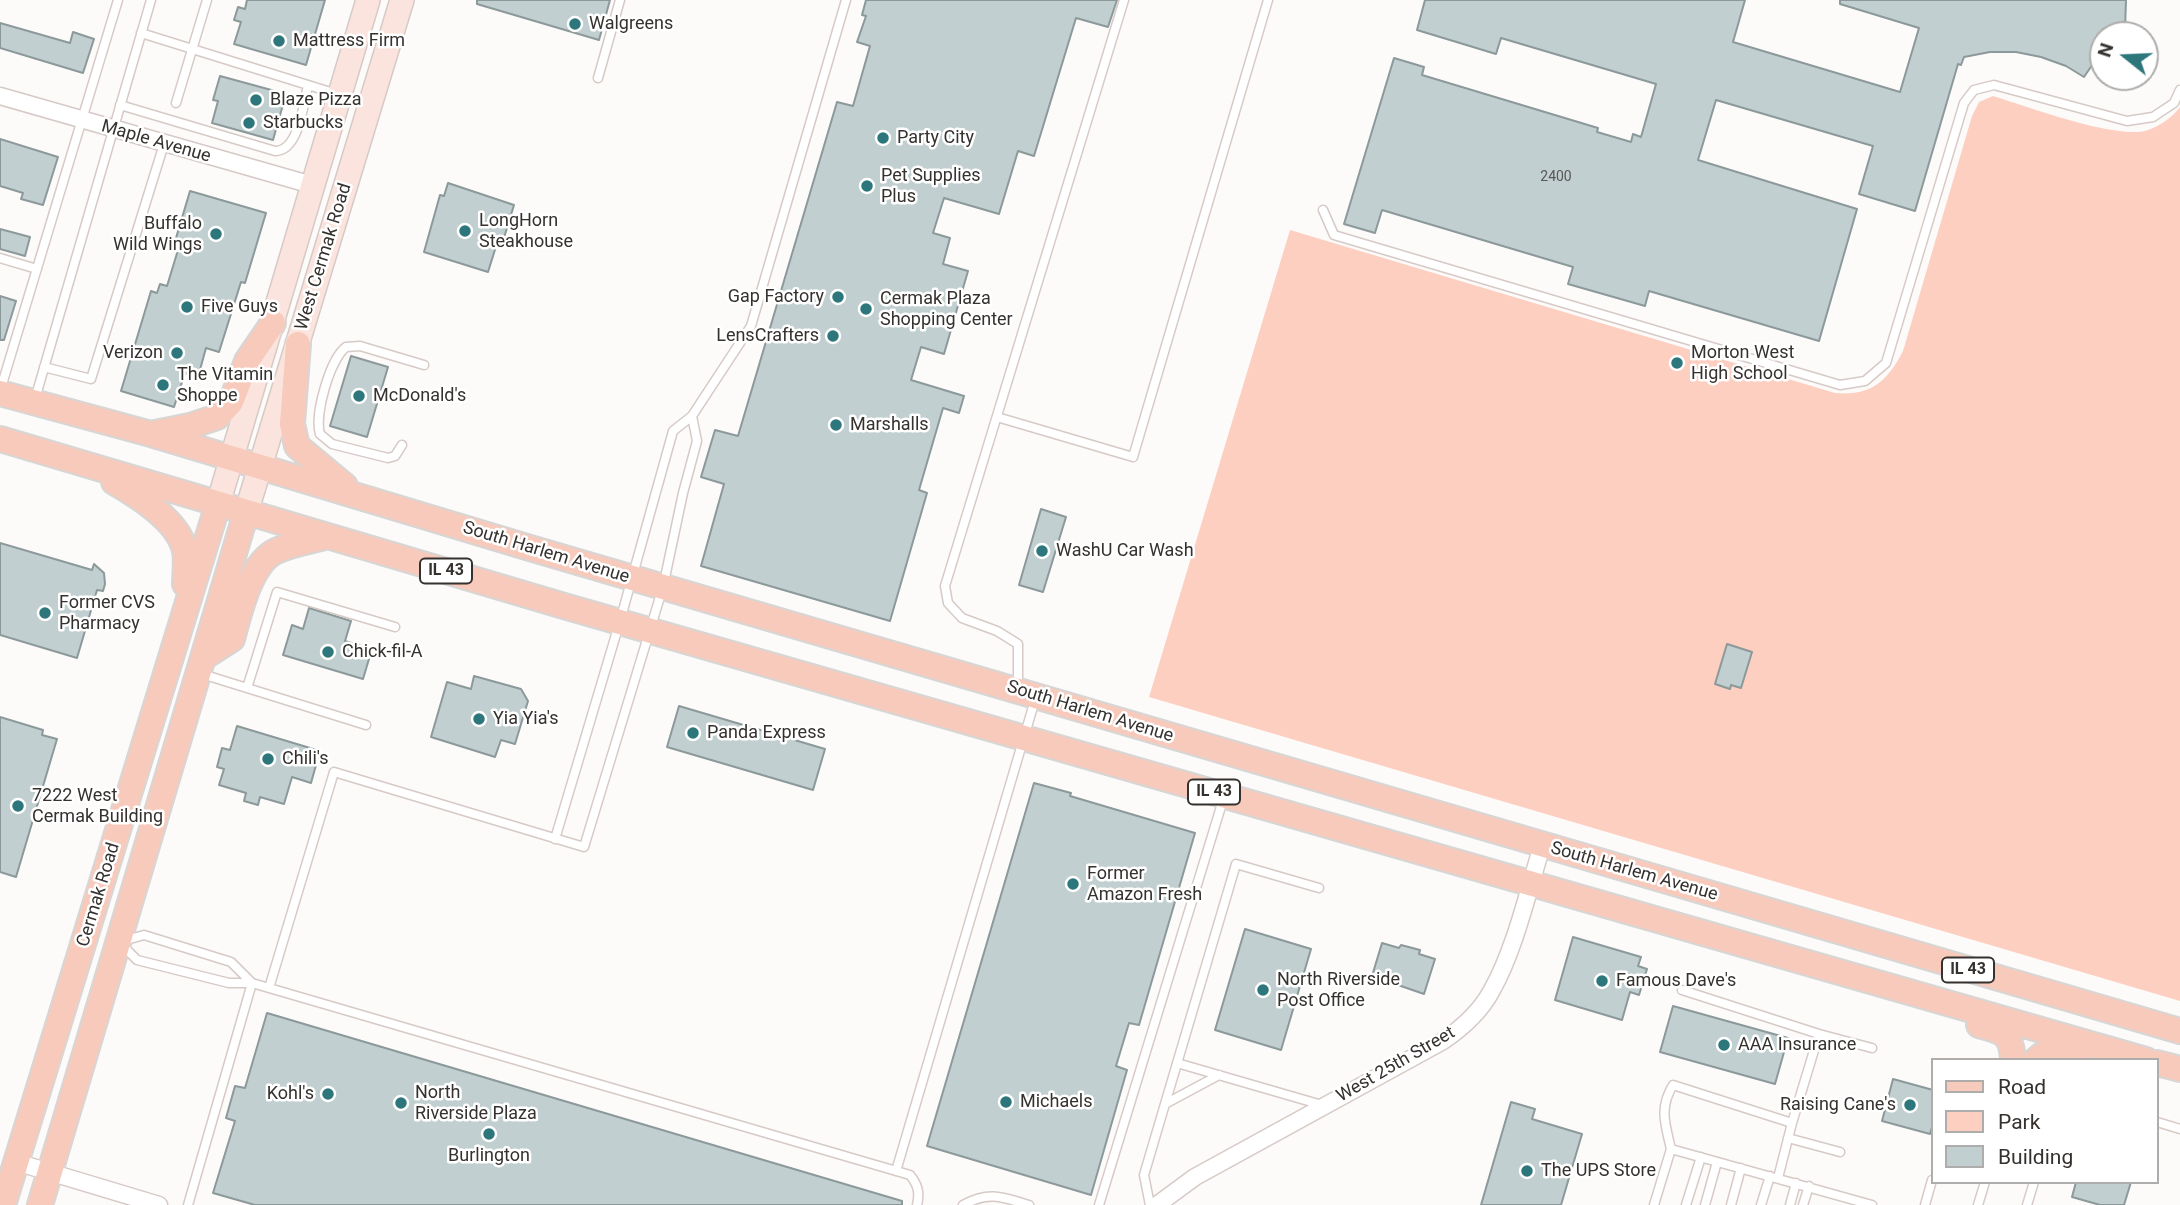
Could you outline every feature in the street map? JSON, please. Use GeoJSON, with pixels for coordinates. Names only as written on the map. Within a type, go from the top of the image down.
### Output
{"type":"FeatureCollection","features":[{"type":"Feature","properties":{"kind":"main road","name":"West Cermak Road"},"geometry":{"type":"LineString","coordinates":[[218,504],[368,0]]}},
{"type":"Feature","properties":{"kind":"main road","name":"West Cermak Road"},"geometry":{"type":"LineString","coordinates":[[246,513],[375,106],[402,0]]}},
{"type":"Feature","properties":{"kind":"main road"},"geometry":{"type":"LineString","coordinates":[[151,434],[217,417],[231,402],[247,361],[273,323]]}},
{"type":"Feature","properties":{"kind":"main road"},"geometry":{"type":"LineString","coordinates":[[298,344],[292,424],[298,446],[356,495]]}},
{"type":"Feature","properties":{"kind":"main road","name":"South Harlem Avenue"},"geometry":{"type":"LineString","coordinates":[[0,392],[151,434],[1542,846],[2180,1031]]}},
{"type":"Feature","properties":{"kind":"main road","name":"IL 43"},"geometry":{"type":"LineString","coordinates":[[0,439],[649,630],[2139,1058]]}},
{"type":"Feature","properties":{"kind":"main road"},"geometry":{"type":"LineString","coordinates":[[83,465],[134,494],[158,512],[178,533],[185,550],[186,583],[182,617]]}},
{"type":"Feature","properties":{"kind":"main road","name":"Cermak Road"},"geometry":{"type":"LineString","coordinates":[[3,1205],[218,504]]}},
{"type":"Feature","properties":{"kind":"main road","name":"Cermak Road"},"geometry":{"type":"LineString","coordinates":[[40,1205],[246,513]]}},
{"type":"Feature","properties":{"kind":"main road"},"geometry":{"type":"LineString","coordinates":[[201,665],[232,639],[244,597],[256,571],[274,552],[328,537]]}},
{"type":"Feature","properties":{"kind":"main road"},"geometry":{"type":"LineString","coordinates":[[1903,990],[1932,1011],[2002,1032],[2011,1042],[2013,1058]]}},
{"type":"Feature","properties":{"kind":"main road"},"geometry":{"type":"LineString","coordinates":[[2038,1058],[2068,1047],[2114,1051]]}},
{"type":"Feature","properties":{"kind":"main road"},"geometry":{"type":"LineString","coordinates":[[2159,1064],[2180,1069]]}},
{"type":"Feature","properties":{"kind":"street","name":"Maple Avenue"},"geometry":{"type":"LineString","coordinates":[[0,96],[312,185]]}},
{"type":"Feature","properties":{"kind":"street","name":"West 25th Street"},"geometry":{"type":"LineString","coordinates":[[1157,1205],[1195,1177],[1443,1041],[1464,1025],[1492,991],[1542,846]]}},
{"type":"Feature","properties":{"kind":"street"},"geometry":{"type":"LineString","coordinates":[[16,1161],[159,1205]]}},
{"type":"Feature","properties":{"kind":"lane"},"geometry":{"type":"LineString","coordinates":[[0,392],[118,0]]}},
{"type":"Feature","properties":{"kind":"lane"},"geometry":{"type":"LineString","coordinates":[[34,402],[151,0]]}},
{"type":"Feature","properties":{"kind":"lane"},"geometry":{"type":"LineString","coordinates":[[176,103],[207,0]]}},
{"type":"Feature","properties":{"kind":"lane"},"geometry":{"type":"LineString","coordinates":[[598,78],[620,0]]}},
{"type":"Feature","properties":{"kind":"lane"},"geometry":{"type":"LineString","coordinates":[[555,839],[673,431],[692,416],[751,326],[846,0]]}},
{"type":"Feature","properties":{"kind":"lane"},"geometry":{"type":"LineString","coordinates":[[896,1171],[1024,737],[1027,693],[1018,644],[997,631],[962,618],[948,603],[945,586],[1124,0]]}},
{"type":"Feature","properties":{"kind":"lane"},"geometry":{"type":"LineString","coordinates":[[997,416],[1133,457],[1268,0]]}},
{"type":"Feature","properties":{"kind":"lane"},"geometry":{"type":"LineString","coordinates":[[141,33],[375,106]]}},
{"type":"Feature","properties":{"kind":"lane"},"geometry":{"type":"LineString","coordinates":[[1323,210],[1334,235],[1840,385],[1866,381],[1886,363],[1965,103],[1974,90],[1994,85],[2127,121],[2153,117],[2174,103],[2180,90]]}},
{"type":"Feature","properties":{"kind":"lane"},"geometry":{"type":"LineString","coordinates":[[120,105],[275,152],[289,148],[295,137],[308,86]]}},
{"type":"Feature","properties":{"kind":"lane"},"geometry":{"type":"LineString","coordinates":[[44,367],[91,379],[164,144]]}},
{"type":"Feature","properties":{"kind":"lane"},"geometry":{"type":"LineString","coordinates":[[0,258],[37,269]]}},
{"type":"Feature","properties":{"kind":"lane"},"geometry":{"type":"LineString","coordinates":[[402,445],[395,456],[388,458],[332,444],[320,434],[318,417],[335,358],[346,346],[360,345],[424,365]]}},
{"type":"Feature","properties":{"kind":"lane"},"geometry":{"type":"LineString","coordinates":[[269,988],[334,772],[584,847],[663,587],[683,493],[698,441],[692,416]]}},
{"type":"Feature","properties":{"kind":"lane"},"geometry":{"type":"LineString","coordinates":[[247,688],[277,592],[395,627]]}},
{"type":"Feature","properties":{"kind":"lane"},"geometry":{"type":"LineString","coordinates":[[201,665],[247,688],[366,725]]}},
{"type":"Feature","properties":{"kind":"lane"},"geometry":{"type":"LineString","coordinates":[[1099,1205],[1225,795]]}},
{"type":"Feature","properties":{"kind":"lane"},"geometry":{"type":"LineString","coordinates":[[1150,1205],[1144,1174],[1236,864],[1319,888]]}},
{"type":"Feature","properties":{"kind":"lane"},"geometry":{"type":"LineString","coordinates":[[252,983],[231,962],[159,939],[144,935],[119,942],[136,960],[229,983],[252,983],[909,1175],[919,1192],[917,1205]]}},
{"type":"Feature","properties":{"kind":"lane"},"geometry":{"type":"LineString","coordinates":[[188,1205],[252,983]]}},
{"type":"Feature","properties":{"kind":"lane"},"geometry":{"type":"LineString","coordinates":[[1682,990],[1871,1048]]}},
{"type":"Feature","properties":{"kind":"lane"},"geometry":{"type":"LineString","coordinates":[[1761,1205],[1788,1138],[1819,1034]]}},
{"type":"Feature","properties":{"kind":"lane"},"geometry":{"type":"LineString","coordinates":[[1177,1063],[1325,1106]]}},
{"type":"Feature","properties":{"kind":"lane"},"geometry":{"type":"LineString","coordinates":[[1165,1104],[1219,1075]]}},
{"type":"Feature","properties":{"kind":"lane"},"geometry":{"type":"LineString","coordinates":[[1654,1205],[1671,1149],[1664,1115],[1665,1098],[1673,1085],[1793,1123]]}},
{"type":"Feature","properties":{"kind":"lane"},"geometry":{"type":"LineString","coordinates":[[2159,1123],[2180,1129]]}},
{"type":"Feature","properties":{"kind":"lane"},"geometry":{"type":"LineString","coordinates":[[1788,1138],[1840,1153]]}},
{"type":"Feature","properties":{"kind":"lane"},"geometry":{"type":"LineString","coordinates":[[1671,1149],[1809,1186],[1849,1202],[1872,1205]]}},
{"type":"Feature","properties":{"kind":"lane"},"geometry":{"type":"LineString","coordinates":[[1686,1205],[1701,1157]]}},
{"type":"Feature","properties":{"kind":"lane"},"geometry":{"type":"LineString","coordinates":[[1705,1205],[1717,1162]]}},
{"type":"Feature","properties":{"kind":"lane"},"geometry":{"type":"LineString","coordinates":[[1731,1205],[1741,1168]]}},
{"type":"Feature","properties":{"kind":"lane"},"geometry":{"type":"LineString","coordinates":[[1790,1205],[1796,1183]]}},
{"type":"Feature","properties":{"kind":"lane"},"geometry":{"type":"LineString","coordinates":[[1925,1205],[1932,1183]]}},
{"type":"Feature","properties":{"kind":"lane"},"geometry":{"type":"LineString","coordinates":[[1978,1205],[1984,1184]]}},
{"type":"Feature","properties":{"kind":"lane"},"geometry":{"type":"LineString","coordinates":[[2027,1205],[2033,1184]]}},
{"type":"Feature","properties":{"kind":"lane"},"geometry":{"type":"LineString","coordinates":[[1803,1205],[1809,1186]]}},
{"type":"Feature","properties":{"kind":"lane"},"geometry":{"type":"LineString","coordinates":[[963,1205],[986,1195],[1029,1205]]}},
{"type":"Feature","properties":{"kind":"green space","name":"Morton West High School"},"geometry":{"type":"Polygon","coordinates":[[[1993,96],[2091,126],[2130,132],[2155,127],[2180,107],[2180,1001],[1149,697],[1290,230],[1835,393],[1859,392],[1884,379],[1903,351],[1972,116],[1979,102],[1993,96]]]}},
{"type":"Feature","properties":{"kind":"building"},"geometry":{"type":"Polygon","coordinates":[[[247,0],[325,0],[306,65],[234,44],[241,22],[234,20],[238,7],[245,9],[247,0]]]}},
{"type":"Feature","properties":{"kind":"building","name":"Walgreens"},"geometry":{"type":"Polygon","coordinates":[[[477,0],[610,0],[599,40],[477,4],[477,0]]]}},
{"type":"Feature","properties":{"kind":"building","name":"Cermak Plaza Shopping Center"},"geometry":{"type":"Polygon","coordinates":[[[866,0],[1117,0],[1108,27],[1076,18],[1034,156],[1018,151],[999,214],[944,198],[933,233],[950,238],[943,264],[968,271],[944,354],[921,347],[911,380],[964,396],[959,413],[943,408],[919,490],[927,493],[890,621],[701,566],[724,484],[701,477],[715,430],[738,436],[837,102],[853,106],[870,46],[857,42],[866,16],[862,15],[866,0]]]}},
{"type":"Feature","properties":{"kind":"building"},"geometry":{"type":"Polygon","coordinates":[[[1425,0],[1745,0],[1733,42],[1900,92],[1919,28],[1840,4],[1840,0],[2126,0],[2125,21],[2089,21],[2089,70],[2084,77],[2066,66],[2016,52],[1990,52],[1964,57],[1961,65],[1958,64],[1915,211],[1859,194],[1873,146],[1716,100],[1698,160],[1857,209],[1819,341],[1649,291],[1645,306],[1568,284],[1573,267],[1382,210],[1375,233],[1344,224],[1394,58],[1424,67],[1422,75],[1598,128],[1597,132],[1631,142],[1633,134],[1641,137],[1656,84],[1501,38],[1496,54],[1417,30],[1425,0]]]}},
{"type":"Feature","properties":{"kind":"building"},"geometry":{"type":"Polygon","coordinates":[[[0,23],[70,43],[73,32],[94,39],[83,73],[0,48],[0,23]]]}},
{"type":"Feature","properties":{"kind":"building"},"geometry":{"type":"Polygon","coordinates":[[[220,76],[286,94],[273,140],[212,123],[218,101],[213,100],[220,76]]]}},
{"type":"Feature","properties":{"kind":"building"},"geometry":{"type":"Polygon","coordinates":[[[0,139],[58,157],[43,205],[21,199],[23,193],[0,186],[0,139]]]}},
{"type":"Feature","properties":{"kind":"building","name":"LongHorn Steakhouse"},"geometry":{"type":"Polygon","coordinates":[[[448,183],[514,205],[503,241],[498,240],[488,272],[424,252],[440,195],[444,196],[448,183]]]}},
{"type":"Feature","properties":{"kind":"building"},"geometry":{"type":"Polygon","coordinates":[[[190,191],[266,213],[245,283],[241,282],[219,352],[206,348],[198,377],[185,373],[174,407],[121,391],[151,291],[157,293],[160,284],[167,286],[178,250],[173,248],[190,191]]]}},
{"type":"Feature","properties":{"kind":"building"},"geometry":{"type":"Polygon","coordinates":[[[0,229],[30,237],[25,256],[0,249],[0,229]]]}},
{"type":"Feature","properties":{"kind":"building"},"geometry":{"type":"Polygon","coordinates":[[[0,296],[16,301],[4,340],[0,340],[0,296]]]}},
{"type":"Feature","properties":{"kind":"building","name":"McDonald's"},"geometry":{"type":"Polygon","coordinates":[[[351,356],[388,367],[367,437],[330,426],[351,356]]]}},
{"type":"Feature","properties":{"kind":"building","name":"WashU Car Wash"},"geometry":{"type":"Polygon","coordinates":[[[1041,509],[1066,517],[1043,592],[1019,585],[1041,509]]]}},
{"type":"Feature","properties":{"kind":"building","name":"Former CVS Pharmacy"},"geometry":{"type":"Polygon","coordinates":[[[0,543],[92,570],[94,564],[104,573],[103,591],[97,590],[77,658],[0,635],[0,543]]]}},
{"type":"Feature","properties":{"kind":"building","name":"Chick-fil-A"},"geometry":{"type":"Polygon","coordinates":[[[309,608],[351,621],[345,641],[372,649],[363,679],[283,655],[292,625],[303,629],[309,608]]]}},
{"type":"Feature","properties":{"kind":"building"},"geometry":{"type":"Polygon","coordinates":[[[1727,644],[1752,652],[1741,688],[1731,685],[1730,689],[1715,684],[1727,644]]]}},
{"type":"Feature","properties":{"kind":"building","name":"Yia Yia's"},"geometry":{"type":"Polygon","coordinates":[[[474,676],[521,689],[528,701],[515,744],[501,740],[495,757],[431,737],[447,682],[471,689],[474,676]]]}},
{"type":"Feature","properties":{"kind":"building"},"geometry":{"type":"Polygon","coordinates":[[[679,706],[825,749],[813,790],[667,747],[679,706]]]}},
{"type":"Feature","properties":{"kind":"building","name":"7222 West Cermak Building"},"geometry":{"type":"Polygon","coordinates":[[[0,717],[43,730],[42,735],[57,739],[16,877],[0,872],[0,717]]]}},
{"type":"Feature","properties":{"kind":"building","name":"Chili's"},"geometry":{"type":"Polygon","coordinates":[[[237,726],[320,751],[311,783],[292,777],[284,804],[260,797],[258,805],[244,801],[246,793],[219,785],[224,769],[217,767],[222,748],[230,750],[237,726]]]}},
{"type":"Feature","properties":{"kind":"building"},"geometry":{"type":"Polygon","coordinates":[[[1034,783],[1195,833],[1139,1025],[1129,1023],[1116,1066],[1127,1070],[1091,1195],[927,1146],[1034,783]]]}},
{"type":"Feature","properties":{"kind":"building","name":"North Riverside Post Office"},"geometry":{"type":"Polygon","coordinates":[[[1245,929],[1311,949],[1281,1050],[1215,1030],[1245,929]]]}},
{"type":"Feature","properties":{"kind":"building","name":"Famous Dave's"},"geometry":{"type":"Polygon","coordinates":[[[1573,937],[1641,957],[1638,966],[1647,969],[1639,995],[1630,992],[1622,1020],[1555,1000],[1573,937]]]}},
{"type":"Feature","properties":{"kind":"building"},"geometry":{"type":"Polygon","coordinates":[[[1382,943],[1420,950],[1419,954],[1435,959],[1424,994],[1372,976],[1382,943]]]}},
{"type":"Feature","properties":{"kind":"building","name":"AAA Insurance"},"geometry":{"type":"Polygon","coordinates":[[[1673,1006],[1788,1038],[1775,1084],[1660,1052],[1673,1006]]]}},
{"type":"Feature","properties":{"kind":"building","name":"North Riverside Plaza"},"geometry":{"type":"Polygon","coordinates":[[[267,1013],[902,1201],[902,1205],[255,1205],[213,1193],[235,1121],[226,1118],[235,1086],[245,1088],[267,1013]]]}},
{"type":"Feature","properties":{"kind":"building","name":"Raising Cane's"},"geometry":{"type":"Polygon","coordinates":[[[1893,1079],[1932,1090],[1930,1134],[1882,1121],[1893,1079]]]}},
{"type":"Feature","properties":{"kind":"building"},"geometry":{"type":"Polygon","coordinates":[[[1511,1102],[1535,1109],[1532,1119],[1582,1134],[1561,1205],[1481,1205],[1511,1102]]]}},
{"type":"Feature","properties":{"kind":"building"},"geometry":{"type":"Polygon","coordinates":[[[2075,1184],[2130,1184],[2124,1205],[2100,1205],[2072,1197],[2075,1184]]]}},
{"type":"Feature","properties":{"kind":"place","name":"Walgreens"},"geometry":{"type":"Point","coordinates":[575,24]}},
{"type":"Feature","properties":{"kind":"place","name":"Mattress Firm"},"geometry":{"type":"Point","coordinates":[279,41]}},
{"type":"Feature","properties":{"kind":"place","name":"Blaze Pizza"},"geometry":{"type":"Point","coordinates":[256,100]}},
{"type":"Feature","properties":{"kind":"place","name":"Starbucks"},"geometry":{"type":"Point","coordinates":[249,123]}},
{"type":"Feature","properties":{"kind":"place","name":"Party City"},"geometry":{"type":"Point","coordinates":[883,138]}},
{"type":"Feature","properties":{"kind":"place","name":"Pet Supplies Plus"},"geometry":{"type":"Point","coordinates":[867,186]}},
{"type":"Feature","properties":{"kind":"place","name":"LongHorn Steakhouse"},"geometry":{"type":"Point","coordinates":[465,231]}},
{"type":"Feature","properties":{"kind":"place","name":"Buffalo Wild Wings"},"geometry":{"type":"Point","coordinates":[216,234]}},
{"type":"Feature","properties":{"kind":"place","name":"Gap Factory"},"geometry":{"type":"Point","coordinates":[838,297]}},
{"type":"Feature","properties":{"kind":"place","name":"Five Guys"},"geometry":{"type":"Point","coordinates":[187,307]}},
{"type":"Feature","properties":{"kind":"place","name":"Cermak Plaza Shopping Center"},"geometry":{"type":"Point","coordinates":[866,309]}},
{"type":"Feature","properties":{"kind":"place","name":"LensCrafters"},"geometry":{"type":"Point","coordinates":[833,336]}},
{"type":"Feature","properties":{"kind":"place","name":"Verizon"},"geometry":{"type":"Point","coordinates":[177,353]}},
{"type":"Feature","properties":{"kind":"place","name":"Morton West High School"},"geometry":{"type":"Point","coordinates":[1677,363]}},
{"type":"Feature","properties":{"kind":"place","name":"The Vitamin Shoppe"},"geometry":{"type":"Point","coordinates":[163,385]}},
{"type":"Feature","properties":{"kind":"place","name":"McDonald's"},"geometry":{"type":"Point","coordinates":[359,396]}},
{"type":"Feature","properties":{"kind":"place","name":"Marshalls"},"geometry":{"type":"Point","coordinates":[836,425]}},
{"type":"Feature","properties":{"kind":"place","name":"WashU Car Wash"},"geometry":{"type":"Point","coordinates":[1042,551]}},
{"type":"Feature","properties":{"kind":"place","name":"Former CVS Pharmacy"},"geometry":{"type":"Point","coordinates":[45,613]}},
{"type":"Feature","properties":{"kind":"place","name":"Chick-fil-A"},"geometry":{"type":"Point","coordinates":[328,652]}},
{"type":"Feature","properties":{"kind":"place","name":"Yia Yia's"},"geometry":{"type":"Point","coordinates":[479,719]}},
{"type":"Feature","properties":{"kind":"place","name":"Panda Express"},"geometry":{"type":"Point","coordinates":[693,733]}},
{"type":"Feature","properties":{"kind":"place","name":"Chili's"},"geometry":{"type":"Point","coordinates":[268,759]}},
{"type":"Feature","properties":{"kind":"place","name":"7222 West Cermak Building"},"geometry":{"type":"Point","coordinates":[18,806]}},
{"type":"Feature","properties":{"kind":"place","name":"Former Amazon Fresh"},"geometry":{"type":"Point","coordinates":[1073,884]}},
{"type":"Feature","properties":{"kind":"place","name":"Famous Dave's"},"geometry":{"type":"Point","coordinates":[1602,981]}},
{"type":"Feature","properties":{"kind":"place","name":"North Riverside Post Office"},"geometry":{"type":"Point","coordinates":[1263,990]}},
{"type":"Feature","properties":{"kind":"place","name":"AAA Insurance"},"geometry":{"type":"Point","coordinates":[1724,1045]}},
{"type":"Feature","properties":{"kind":"place","name":"Kohl's"},"geometry":{"type":"Point","coordinates":[328,1094]}},
{"type":"Feature","properties":{"kind":"place","name":"Michaels"},"geometry":{"type":"Point","coordinates":[1006,1102]}},
{"type":"Feature","properties":{"kind":"place","name":"North Riverside Plaza"},"geometry":{"type":"Point","coordinates":[401,1103]}},
{"type":"Feature","properties":{"kind":"place","name":"Raising Cane's"},"geometry":{"type":"Point","coordinates":[1910,1105]}},
{"type":"Feature","properties":{"kind":"place","name":"Burlington"},"geometry":{"type":"Point","coordinates":[489,1134]}},
{"type":"Feature","properties":{"kind":"place","name":"The UPS Store"},"geometry":{"type":"Point","coordinates":[1527,1171]}}]}
